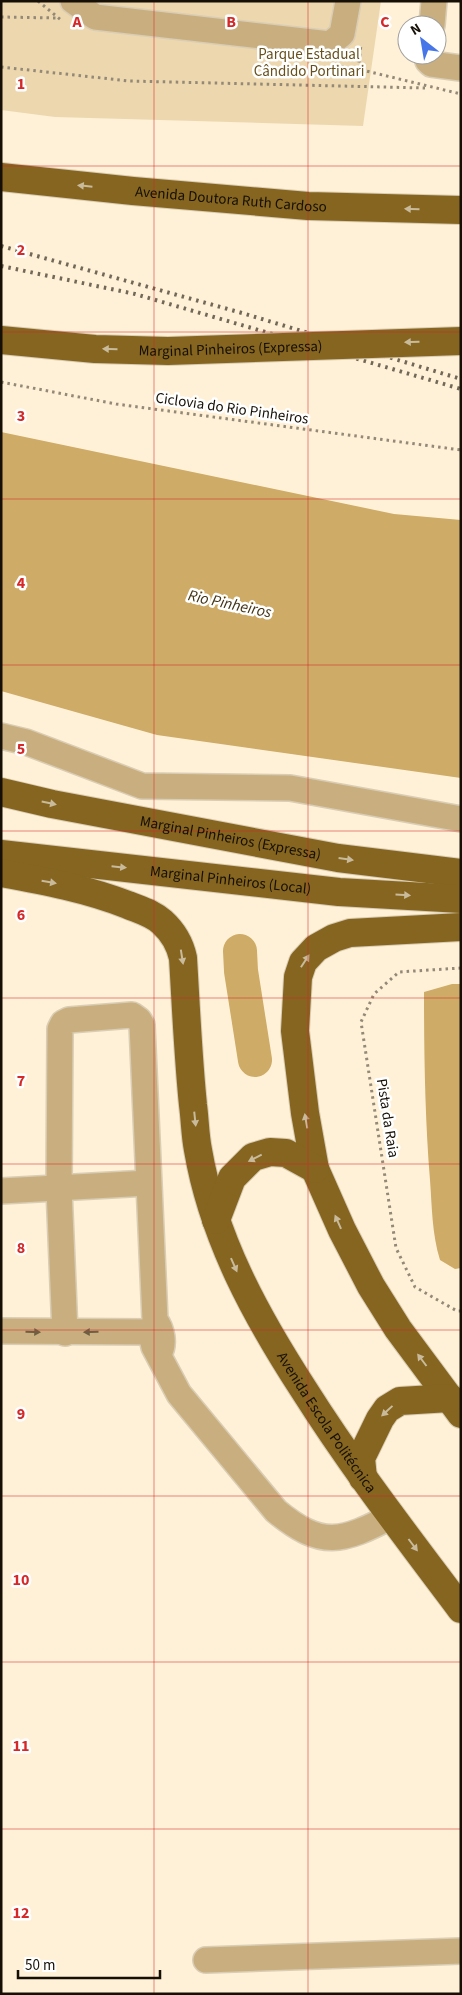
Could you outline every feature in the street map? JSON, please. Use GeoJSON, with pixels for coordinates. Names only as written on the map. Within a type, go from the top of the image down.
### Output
{"type":"FeatureCollection","features":[{"type":"Feature","properties":{"kind":"highway","name":"Avenida Doutora Ruth Cardoso"},"geometry":{"type":"LineString","coordinates":[[1,177],[133,191],[308,206],[461,210]]}},
{"type":"Feature","properties":{"kind":"highway","name":"Marginal Pinheiros (Expressa)"},"geometry":{"type":"LineString","coordinates":[[1,340],[95,349],[168,351],[461,341]]}},
{"type":"Feature","properties":{"kind":"highway","name":"Marginal Pinheiros (Expressa)"},"geometry":{"type":"LineString","coordinates":[[1,792],[52,804],[338,858],[461,873]]}},
{"type":"Feature","properties":{"kind":"highway","name":"Marginal Pinheiros (Local)"},"geometry":{"type":"LineString","coordinates":[[1,854],[339,892],[461,899]]}},
{"type":"Feature","properties":{"kind":"highway","name":"Avenida Escola Politécnica"},"geometry":{"type":"LineString","coordinates":[[1,873],[63,884],[106,896],[151,914],[163,922],[173,933],[180,946],[183,958],[191,1080],[198,1150],[223,1241],[270,1338],[363,1478],[461,1608]]}},
{"type":"Feature","properties":{"kind":"highway"},"geometry":{"type":"LineString","coordinates":[[457,1403],[398,1329],[342,1230],[315,1169],[305,1113],[295,1031],[298,977],[303,962],[316,948],[334,938],[350,933],[461,927]]}},
{"type":"Feature","properties":{"kind":"highway"},"geometry":{"type":"LineString","coordinates":[[216,1220],[232,1178],[253,1157],[270,1152],[286,1153],[315,1169]]}},
{"type":"Feature","properties":{"kind":"highway"},"geometry":{"type":"LineString","coordinates":[[363,1478],[361,1458],[387,1408],[400,1401],[457,1403]]}},
{"type":"Feature","properties":{"kind":"lane"},"geometry":{"type":"LineString","coordinates":[[65,10],[95,17],[330,44],[342,34],[348,1]]}},
{"type":"Feature","properties":{"kind":"lane"},"geometry":{"type":"LineString","coordinates":[[433,15],[434,1]]}},
{"type":"Feature","properties":{"kind":"lane"},"geometry":{"type":"LineString","coordinates":[[438,65],[461,68]]}},
{"type":"Feature","properties":{"kind":"lane"},"geometry":{"type":"LineString","coordinates":[[1,736],[26,742],[142,786],[290,788],[461,819]]}},
{"type":"Feature","properties":{"kind":"lane"},"geometry":{"type":"LineString","coordinates":[[65,1333],[59,1189],[61,1026],[69,1020],[132,1015],[139,1020],[142,1026],[155,1335],[171,1383],[276,1510],[295,1527],[316,1536],[341,1538],[361,1532],[392,1516]]}},
{"type":"Feature","properties":{"kind":"lane"},"geometry":{"type":"LineString","coordinates":[[1,1191],[148,1183]]}},
{"type":"Feature","properties":{"kind":"lane"},"geometry":{"type":"LineString","coordinates":[[1,1331],[116,1332],[155,1335]]}},
{"type":"Feature","properties":{"kind":"lane"},"geometry":{"type":"LineString","coordinates":[[206,1960],[461,1951]]}},
{"type":"Feature","properties":{"kind":"path"},"geometry":{"type":"LineString","coordinates":[[1,17],[65,10]]}},
{"type":"Feature","properties":{"kind":"path"},"geometry":{"type":"LineString","coordinates":[[1,67],[129,81],[430,88]]}},
{"type":"Feature","properties":{"kind":"path"},"geometry":{"type":"LineString","coordinates":[[358,69],[461,94]]}},
{"type":"Feature","properties":{"kind":"path","name":"Ciclovia do Rio Pinheiros"},"geometry":{"type":"LineString","coordinates":[[1,382],[116,404],[461,450]]}},
{"type":"Feature","properties":{"kind":"path","name":"Pista da Raia"},"geometry":{"type":"LineString","coordinates":[[461,968],[399,972],[374,994],[362,1022],[396,1248],[415,1287],[457,1311],[461,1311]]}},
{"type":"Feature","properties":{"kind":"green space","name":"Parque Estadual Cândido Portinari"},"geometry":{"type":"Polygon","coordinates":[[[1,1],[381,1],[363,126],[55,117],[1,110],[1,1]]]}},
{"type":"Feature","properties":{"kind":"water","name":"Rio Pinheiros"},"geometry":{"type":"Polygon","coordinates":[[[1,432],[394,514],[461,520],[461,778],[157,735],[1,691],[1,432]]]}},
{"type":"Feature","properties":{"kind":"water"},"geometry":{"type":"Polygon","coordinates":[[[452,984],[461,984],[461,1268],[455,1269],[440,1260],[434,1230],[427,1133],[424,1039],[424,992],[452,984]]]}},
{"type":"Feature","properties":{"kind":"waterway"},"geometry":{"type":"LineString","coordinates":[[240,951],[241,971],[255,1060]]}},
{"type":"Feature","properties":{"kind":"railway"},"geometry":{"type":"LineString","coordinates":[[1,246],[242,313],[461,379]]}},
{"type":"Feature","properties":{"kind":"railway"},"geometry":{"type":"LineString","coordinates":[[1,266],[135,294],[461,389]]}}]}
